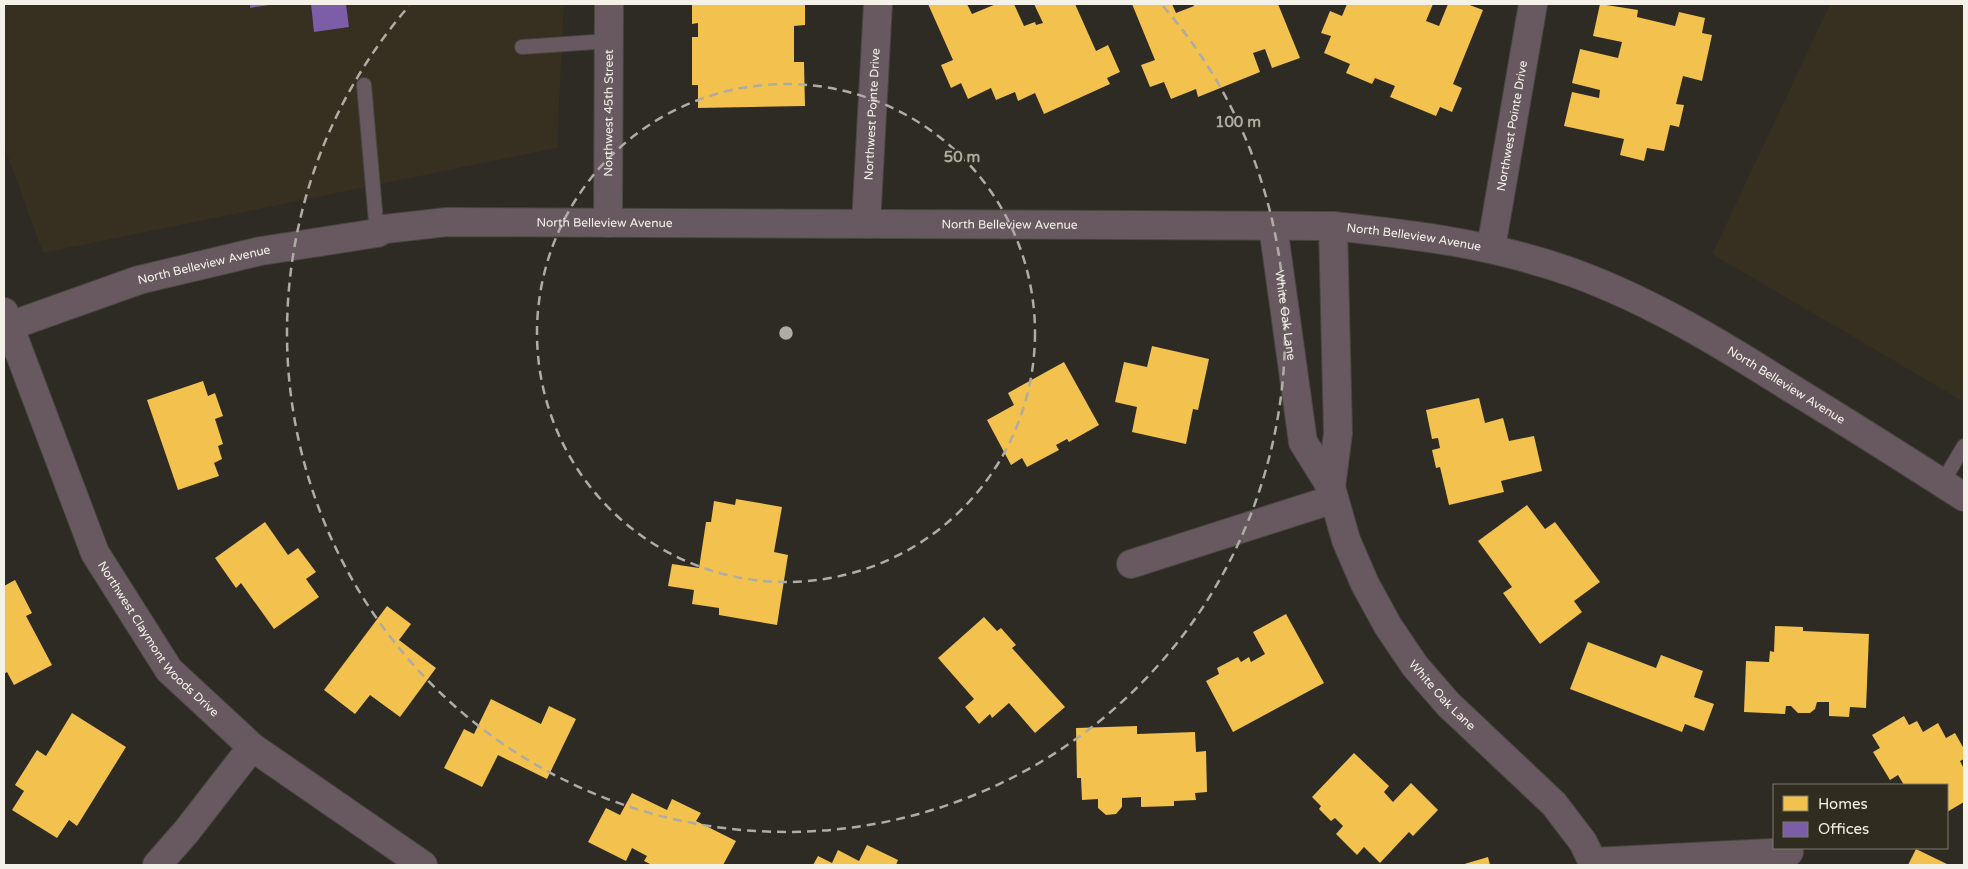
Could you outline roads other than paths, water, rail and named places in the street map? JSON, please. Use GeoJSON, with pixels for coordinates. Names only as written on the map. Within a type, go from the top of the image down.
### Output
{"type":"FeatureCollection","features":[{"type":"Feature","properties":{"kind":"street","name":"Northwest 45th Street"},"geometry":{"type":"LineString","coordinates":[[608,223],[609,4]]}},
{"type":"Feature","properties":{"kind":"street","name":"Northwest Pointe Drive"},"geometry":{"type":"LineString","coordinates":[[866,224],[878,4]]}},
{"type":"Feature","properties":{"kind":"street","name":"Northwest Pointe Drive"},"geometry":{"type":"LineString","coordinates":[[1491,248],[1534,4]]}},
{"type":"Feature","properties":{"kind":"street","name":"North Belleview Avenue"},"geometry":{"type":"LineString","coordinates":[[6,322],[139,280],[261,251],[377,233],[384,229],[446,222],[1333,226],[1436,237],[1491,248],[1573,273],[1661,310],[1703,333],[1953,490]]}},
{"type":"Feature","properties":{"kind":"street","name":"White Oak Lane"},"geometry":{"type":"LineString","coordinates":[[1273,226],[1303,442],[1332,493],[1346,540],[1365,584],[1388,626],[1415,666],[1448,704],[1554,804],[1582,842],[1594,863],[1789,852]]}},
{"type":"Feature","properties":{"kind":"street","name":"White Oak Lane"},"geometry":{"type":"LineString","coordinates":[[1332,493],[1338,433],[1333,226]]}},
{"type":"Feature","properties":{"kind":"street","name":"Northwest Claymont Woods Drive"},"geometry":{"type":"LineString","coordinates":[[6,322],[95,553],[170,670],[252,747],[423,865]]}},
{"type":"Feature","properties":{"kind":"street"},"geometry":{"type":"LineString","coordinates":[[1131,564],[1332,493]]}},
{"type":"Feature","properties":{"kind":"street"},"geometry":{"type":"LineString","coordinates":[[157,865],[186,832],[252,747]]}},
{"type":"Feature","properties":{"kind":"lane"},"geometry":{"type":"LineString","coordinates":[[522,47],[609,41]]}},
{"type":"Feature","properties":{"kind":"lane"},"geometry":{"type":"LineString","coordinates":[[364,85],[377,233]]}},
{"type":"Feature","properties":{"kind":"lane"},"geometry":{"type":"LineString","coordinates":[[1953,490],[1964,446]]}}]}
